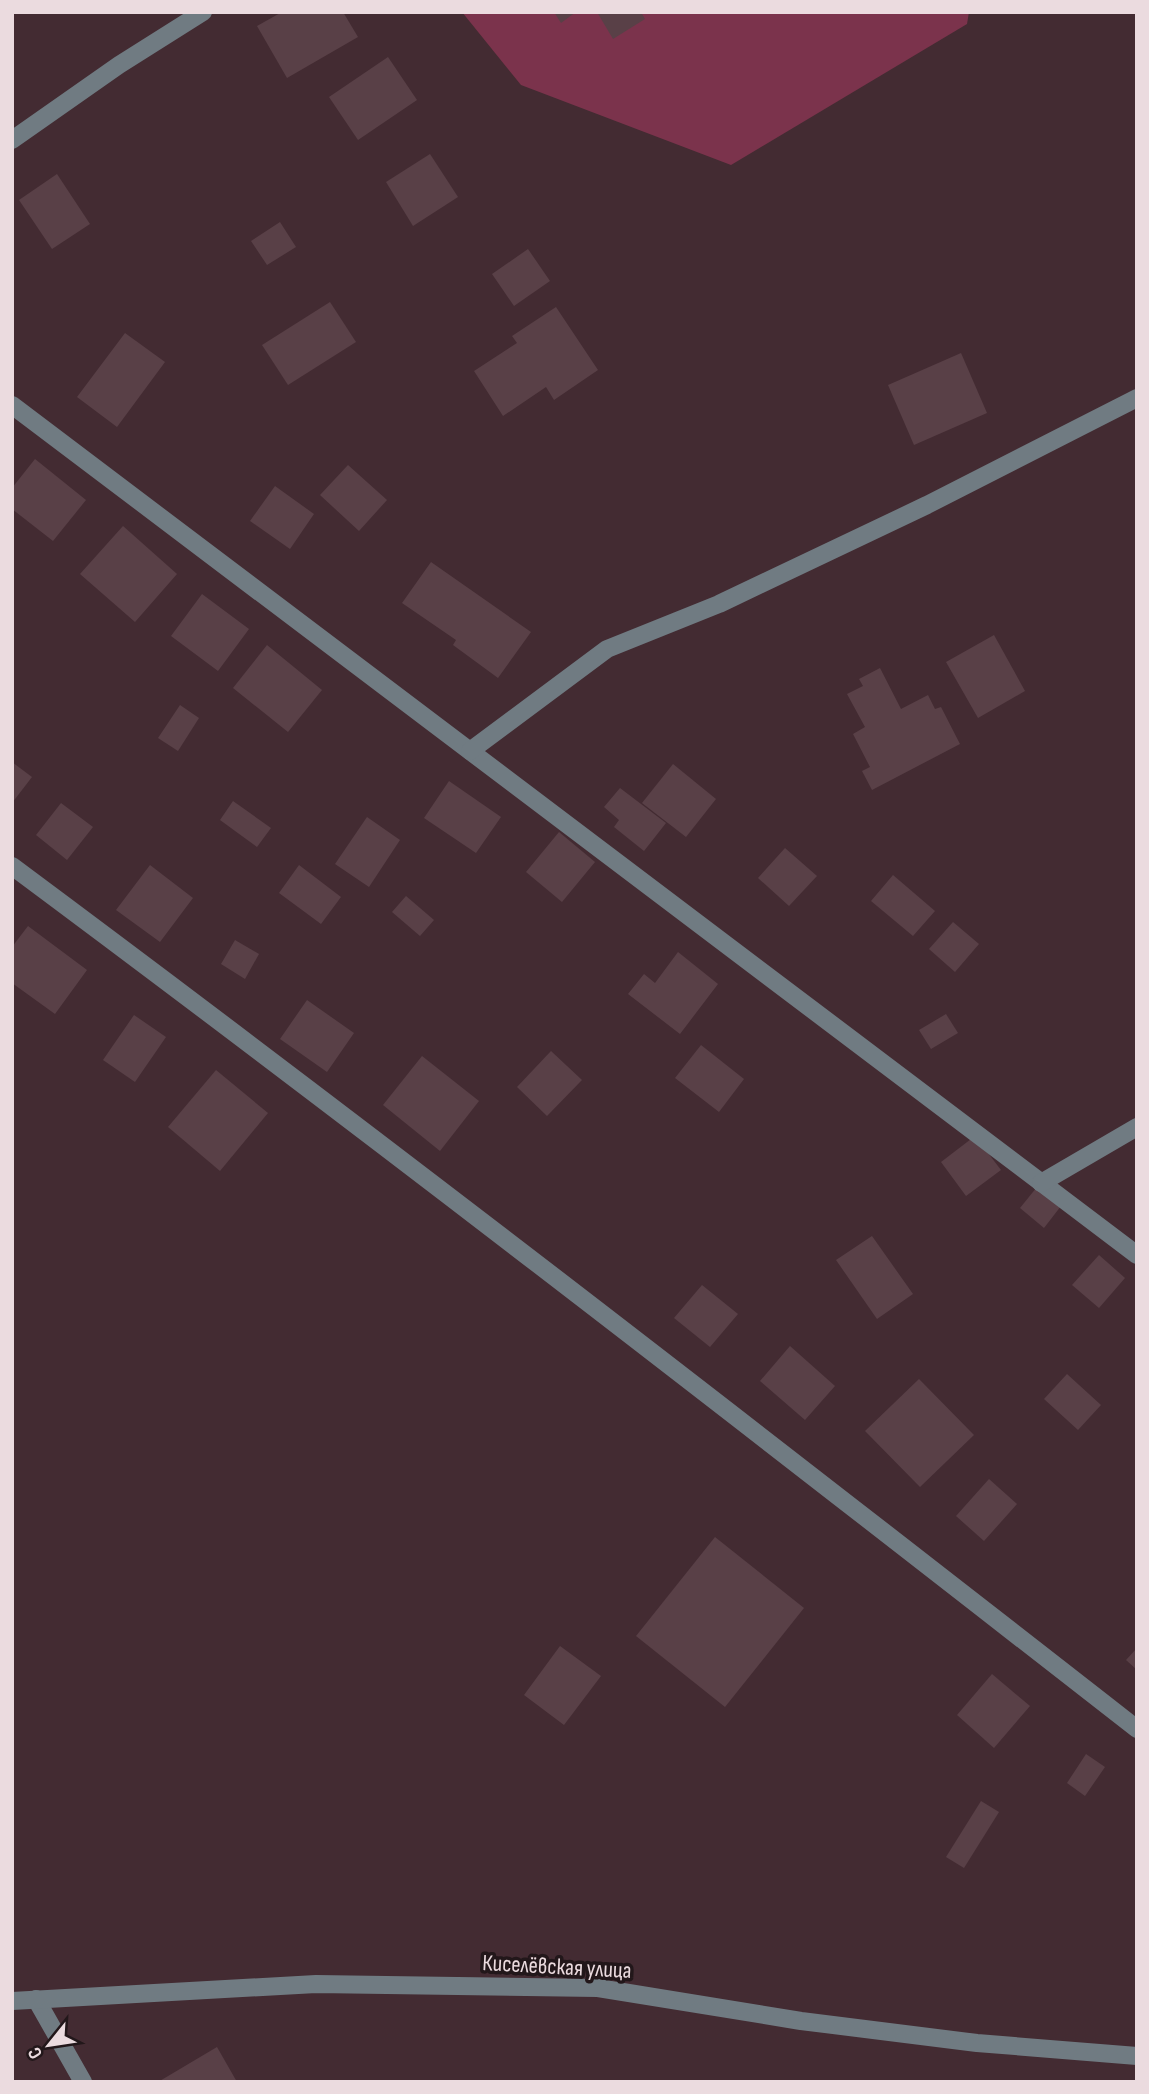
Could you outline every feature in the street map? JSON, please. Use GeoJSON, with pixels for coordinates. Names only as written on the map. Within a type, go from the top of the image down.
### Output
{"type":"FeatureCollection","features":[{"type":"Feature","properties":{"kind":"street"},"geometry":{"type":"LineString","coordinates":[[12,141],[119,65],[203,12]]}},
{"type":"Feature","properties":{"kind":"street"},"geometry":{"type":"LineString","coordinates":[[470,751],[607,649],[719,604],[927,505],[1137,398]]}},
{"type":"Feature","properties":{"kind":"street"},"geometry":{"type":"LineString","coordinates":[[12,405],[1137,1255]]}},
{"type":"Feature","properties":{"kind":"street"},"geometry":{"type":"LineString","coordinates":[[12,866],[211,1014],[1137,1729]]}},
{"type":"Feature","properties":{"kind":"street"},"geometry":{"type":"LineString","coordinates":[[1041,1183],[1137,1126]]}},
{"type":"Feature","properties":{"kind":"street","name":"Киселёвская улица"},"geometry":{"type":"LineString","coordinates":[[12,2001],[316,1984],[597,1988],[814,2023],[977,2043],[1137,2056]]}},
{"type":"Feature","properties":{"kind":"street"},"geometry":{"type":"LineString","coordinates":[[36,1999],[83,2082]]}},
{"type":"Feature","properties":{"kind":"shaded area"},"geometry":{"type":"Polygon","coordinates":[[[462,12],[969,12],[967,24],[731,165],[521,85],[462,12]]]}},
{"type":"Feature","properties":{"kind":"building"},"geometry":{"type":"Polygon","coordinates":[[[282,12],[343,12],[358,37],[287,78],[257,26],[282,12]]]}},
{"type":"Feature","properties":{"kind":"building"},"geometry":{"type":"Polygon","coordinates":[[[554,12],[576,12],[561,23],[554,12]]]}},
{"type":"Feature","properties":{"kind":"building"},"geometry":{"type":"Polygon","coordinates":[[[597,12],[641,12],[645,19],[613,39],[597,12]]]}},
{"type":"Feature","properties":{"kind":"building"},"geometry":{"type":"Polygon","coordinates":[[[388,57],[417,100],[358,140],[329,97],[388,57]]]}},
{"type":"Feature","properties":{"kind":"building"},"geometry":{"type":"Polygon","coordinates":[[[430,154],[458,197],[413,226],[386,182],[430,154]]]}},
{"type":"Feature","properties":{"kind":"building"},"geometry":{"type":"Polygon","coordinates":[[[57,174],[90,224],[52,249],[19,200],[57,174]]]}},
{"type":"Feature","properties":{"kind":"building"},"geometry":{"type":"Polygon","coordinates":[[[280,222],[296,247],[267,265],[251,241],[280,222]]]}},
{"type":"Feature","properties":{"kind":"building"},"geometry":{"type":"Polygon","coordinates":[[[528,249],[550,281],[514,306],[492,274],[528,249]]]}},
{"type":"Feature","properties":{"kind":"building"},"geometry":{"type":"Polygon","coordinates":[[[330,302],[356,342],[288,385],[262,345],[330,302]]]}},
{"type":"Feature","properties":{"kind":"building"},"geometry":{"type":"Polygon","coordinates":[[[556,307],[598,370],[554,400],[546,387],[503,416],[474,371],[517,343],[512,336],[556,307]]]}},
{"type":"Feature","properties":{"kind":"building"},"geometry":{"type":"Polygon","coordinates":[[[125,333],[165,362],[117,427],[77,397],[125,333]]]}},
{"type":"Feature","properties":{"kind":"building"},"geometry":{"type":"Polygon","coordinates":[[[961,353],[987,413],[914,445],[888,385],[961,353]]]}},
{"type":"Feature","properties":{"kind":"building"},"geometry":{"type":"Polygon","coordinates":[[[35,459],[86,500],[53,541],[12,509],[12,488],[35,459]]]}},
{"type":"Feature","properties":{"kind":"building"},"geometry":{"type":"Polygon","coordinates":[[[348,465],[387,500],[359,531],[320,495],[348,465]]]}},
{"type":"Feature","properties":{"kind":"building"},"geometry":{"type":"Polygon","coordinates":[[[275,486],[314,514],[290,549],[250,521],[275,486]]]}},
{"type":"Feature","properties":{"kind":"building"},"geometry":{"type":"Polygon","coordinates":[[[123,526],[177,574],[135,622],[80,574],[123,526]]]}},
{"type":"Feature","properties":{"kind":"building"},"geometry":{"type":"Polygon","coordinates":[[[431,562],[531,632],[498,678],[453,645],[456,640],[402,603],[431,562]]]}},
{"type":"Feature","properties":{"kind":"building"},"geometry":{"type":"Polygon","coordinates":[[[202,594],[249,629],[218,671],[171,636],[202,594]]]}},
{"type":"Feature","properties":{"kind":"building"},"geometry":{"type":"Polygon","coordinates":[[[994,635],[1025,691],[978,718],[946,662],[994,635]]]}},
{"type":"Feature","properties":{"kind":"building"},"geometry":{"type":"Polygon","coordinates":[[[267,645],[322,690],[288,732],[233,688],[267,645]]]}},
{"type":"Feature","properties":{"kind":"building"},"geometry":{"type":"Polygon","coordinates":[[[880,668],[901,709],[928,695],[935,709],[941,707],[960,744],[872,790],[862,771],[870,767],[853,734],[865,727],[847,694],[863,686],[859,679],[880,668]]]}},
{"type":"Feature","properties":{"kind":"building"},"geometry":{"type":"Polygon","coordinates":[[[180,705],[199,718],[178,751],[158,738],[180,705]]]}},
{"type":"Feature","properties":{"kind":"building"},"geometry":{"type":"Polygon","coordinates":[[[12,762],[32,777],[12,803],[12,762]]]}},
{"type":"Feature","properties":{"kind":"building"},"geometry":{"type":"Polygon","coordinates":[[[673,764],[716,799],[686,837],[642,803],[673,764]]]}},
{"type":"Feature","properties":{"kind":"building"},"geometry":{"type":"Polygon","coordinates":[[[449,781],[501,817],[476,853],[424,818],[449,781]]]}},
{"type":"Feature","properties":{"kind":"building"},"geometry":{"type":"Polygon","coordinates":[[[620,788],[666,823],[644,851],[614,827],[619,820],[604,807],[620,788]]]}},
{"type":"Feature","properties":{"kind":"building"},"geometry":{"type":"Polygon","coordinates":[[[233,801],[271,828],[257,847],[220,820],[233,801]]]}},
{"type":"Feature","properties":{"kind":"building"},"geometry":{"type":"Polygon","coordinates":[[[61,803],[93,827],[67,860],[36,835],[61,803]]]}},
{"type":"Feature","properties":{"kind":"building"},"geometry":{"type":"Polygon","coordinates":[[[367,817],[400,840],[369,887],[335,864],[367,817]]]}},
{"type":"Feature","properties":{"kind":"building"},"geometry":{"type":"Polygon","coordinates":[[[559,832],[595,862],[562,902],[526,872],[559,832]]]}},
{"type":"Feature","properties":{"kind":"building"},"geometry":{"type":"Polygon","coordinates":[[[785,848],[817,876],[789,906],[758,878],[785,848]]]}},
{"type":"Feature","properties":{"kind":"building"},"geometry":{"type":"Polygon","coordinates":[[[150,865],[193,898],[160,942],[116,910],[150,865]]]}},
{"type":"Feature","properties":{"kind":"building"},"geometry":{"type":"Polygon","coordinates":[[[299,865],[341,897],[321,924],[279,893],[299,865]]]}},
{"type":"Feature","properties":{"kind":"building"},"geometry":{"type":"Polygon","coordinates":[[[893,875],[935,911],[913,936],[871,901],[893,875]]]}},
{"type":"Feature","properties":{"kind":"building"},"geometry":{"type":"Polygon","coordinates":[[[406,896],[434,920],[420,936],[392,912],[406,896]]]}},
{"type":"Feature","properties":{"kind":"building"},"geometry":{"type":"Polygon","coordinates":[[[953,922],[979,944],[955,972],[929,949],[953,922]]]}},
{"type":"Feature","properties":{"kind":"building"},"geometry":{"type":"Polygon","coordinates":[[[28,926],[87,970],[55,1014],[12,983],[12,947],[28,926]]]}},
{"type":"Feature","properties":{"kind":"building"},"geometry":{"type":"Polygon","coordinates":[[[235,940],[259,954],[245,979],[221,964],[235,940]]]}},
{"type":"Feature","properties":{"kind":"building"},"geometry":{"type":"Polygon","coordinates":[[[678,952],[718,984],[680,1034],[628,994],[644,974],[655,983],[678,952]]]}},
{"type":"Feature","properties":{"kind":"building"},"geometry":{"type":"Polygon","coordinates":[[[307,1000],[354,1033],[327,1072],[280,1039],[307,1000]]]}},
{"type":"Feature","properties":{"kind":"building"},"geometry":{"type":"Polygon","coordinates":[[[946,1014],[958,1033],[931,1049],[919,1030],[946,1014]]]}},
{"type":"Feature","properties":{"kind":"building"},"geometry":{"type":"Polygon","coordinates":[[[134,1015],[166,1037],[135,1082],[103,1060],[134,1015]]]}},
{"type":"Feature","properties":{"kind":"building"},"geometry":{"type":"Polygon","coordinates":[[[701,1045],[744,1079],[719,1112],[675,1078],[701,1045]]]}},
{"type":"Feature","properties":{"kind":"building"},"geometry":{"type":"Polygon","coordinates":[[[551,1051],[582,1080],[547,1116],[517,1087],[551,1051]]]}},
{"type":"Feature","properties":{"kind":"building"},"geometry":{"type":"Polygon","coordinates":[[[422,1056],[479,1101],[440,1151],[383,1105],[422,1056]]]}},
{"type":"Feature","properties":{"kind":"building"},"geometry":{"type":"Polygon","coordinates":[[[216,1070],[268,1113],[220,1171],[168,1127],[216,1070]]]}},
{"type":"Feature","properties":{"kind":"building"},"geometry":{"type":"Polygon","coordinates":[[[975,1136],[1001,1170],[966,1196],[941,1162],[975,1136]]]}},
{"type":"Feature","properties":{"kind":"building"},"geometry":{"type":"Polygon","coordinates":[[[1037,1187],[1061,1206],[1044,1228],[1020,1208],[1037,1187]]]}},
{"type":"Feature","properties":{"kind":"building"},"geometry":{"type":"Polygon","coordinates":[[[872,1236],[913,1294],[877,1319],[836,1260],[872,1236]]]}},
{"type":"Feature","properties":{"kind":"building"},"geometry":{"type":"Polygon","coordinates":[[[1099,1255],[1125,1278],[1099,1308],[1072,1285],[1099,1255]]]}},
{"type":"Feature","properties":{"kind":"building"},"geometry":{"type":"Polygon","coordinates":[[[702,1285],[738,1314],[710,1347],[674,1318],[702,1285]]]}},
{"type":"Feature","properties":{"kind":"building"},"geometry":{"type":"Polygon","coordinates":[[[790,1346],[835,1386],[805,1420],[760,1381],[790,1346]]]}},
{"type":"Feature","properties":{"kind":"building"},"geometry":{"type":"Polygon","coordinates":[[[1067,1374],[1101,1405],[1078,1430],[1044,1399],[1067,1374]]]}},
{"type":"Feature","properties":{"kind":"building"},"geometry":{"type":"Polygon","coordinates":[[[919,1379],[974,1435],[920,1487],[865,1431],[919,1379]]]}},
{"type":"Feature","properties":{"kind":"building"},"geometry":{"type":"Polygon","coordinates":[[[989,1479],[1017,1504],[984,1541],[956,1516],[989,1479]]]}},
{"type":"Feature","properties":{"kind":"building"},"geometry":{"type":"Polygon","coordinates":[[[715,1537],[804,1608],[725,1707],[636,1636],[715,1537]]]}},
{"type":"Feature","properties":{"kind":"building"},"geometry":{"type":"Polygon","coordinates":[[[560,1646],[601,1676],[564,1725],[524,1695],[560,1646]]]}},
{"type":"Feature","properties":{"kind":"building"},"geometry":{"type":"Polygon","coordinates":[[[1137,1648],[1137,1670],[1126,1660],[1137,1648]]]}},
{"type":"Feature","properties":{"kind":"building"},"geometry":{"type":"Polygon","coordinates":[[[992,1674],[1030,1706],[994,1748],[957,1715],[992,1674]]]}},
{"type":"Feature","properties":{"kind":"building"},"geometry":{"type":"Polygon","coordinates":[[[1086,1754],[1105,1767],[1085,1796],[1067,1783],[1086,1754]]]}},
{"type":"Feature","properties":{"kind":"building"},"geometry":{"type":"Polygon","coordinates":[[[981,1801],[999,1812],[964,1868],[946,1857],[981,1801]]]}},
{"type":"Feature","properties":{"kind":"building"},"geometry":{"type":"Polygon","coordinates":[[[217,2047],[237,2082],[158,2082],[217,2047]]]}}]}
